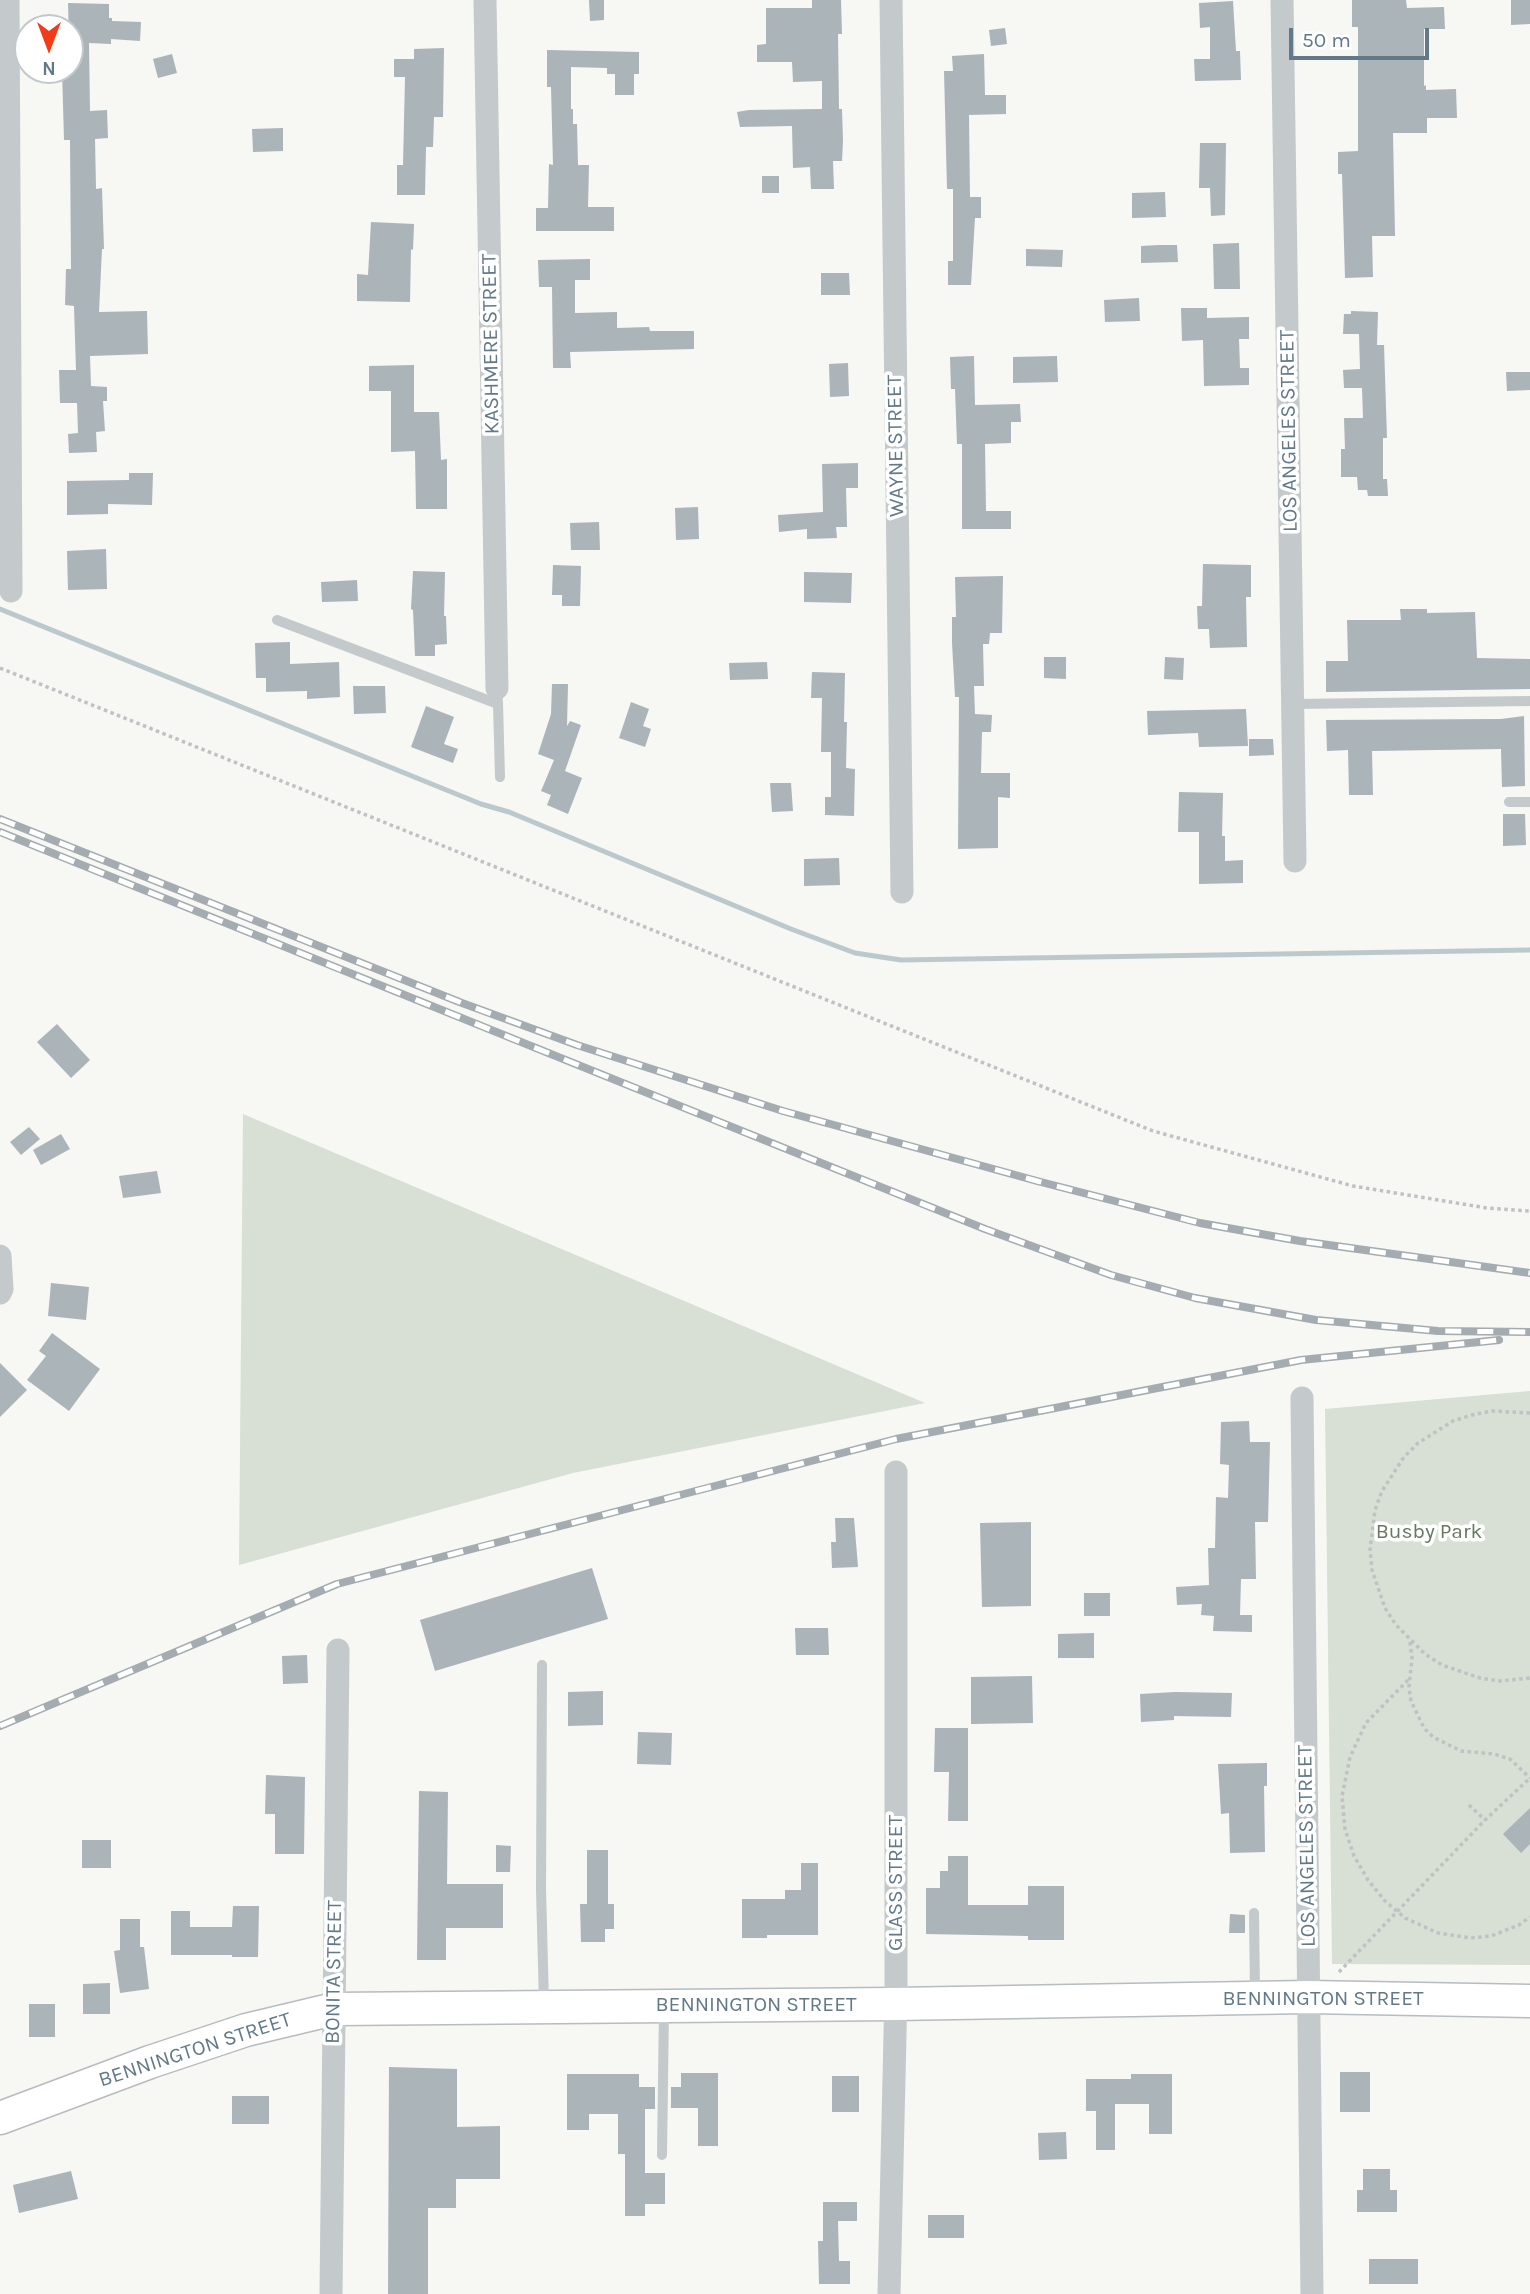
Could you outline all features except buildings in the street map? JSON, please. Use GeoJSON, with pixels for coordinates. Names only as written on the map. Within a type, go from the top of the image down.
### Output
{"type":"FeatureCollection","features":[{"type":"Feature","properties":{"kind":"street"},"geometry":{"type":"LineString","coordinates":[[8,0],[11,591]]}},
{"type":"Feature","properties":{"kind":"street","name":"KASHMERE STREET"},"geometry":{"type":"LineString","coordinates":[[485,0],[498,696]]}},
{"type":"Feature","properties":{"kind":"street","name":"WAYNE STREET"},"geometry":{"type":"LineString","coordinates":[[891,0],[902,892]]}},
{"type":"Feature","properties":{"kind":"street","name":"LOS ANGELES STREET"},"geometry":{"type":"LineString","coordinates":[[1282,0],[1295,862]]}},
{"type":"Feature","properties":{"kind":"street"},"geometry":{"type":"LineString","coordinates":[[0,1258],[0,1293]]}},
{"type":"Feature","properties":{"kind":"street","name":"LOS ANGELES STREET"},"geometry":{"type":"LineString","coordinates":[[1302,1398],[1312,2294]]}},
{"type":"Feature","properties":{"kind":"street","name":"GLASS STREET"},"geometry":{"type":"LineString","coordinates":[[889,2294],[895,2004],[896,1472]]}},
{"type":"Feature","properties":{"kind":"street","name":"BONITA STREET"},"geometry":{"type":"LineString","coordinates":[[331,2294],[338,1650]]}},
{"type":"Feature","properties":{"kind":"street","name":"BENNINGTON STREET"},"geometry":{"type":"LineString","coordinates":[[0,2118],[246,2029],[334,2009],[1308,1997],[1530,2001]]}},
{"type":"Feature","properties":{"kind":"lane"},"geometry":{"type":"LineString","coordinates":[[277,620],[498,696],[500,777]]}},
{"type":"Feature","properties":{"kind":"lane"},"geometry":{"type":"LineString","coordinates":[[1293,704],[1530,701]]}},
{"type":"Feature","properties":{"kind":"lane"},"geometry":{"type":"LineString","coordinates":[[1509,802],[1530,802]]}},
{"type":"Feature","properties":{"kind":"lane"},"geometry":{"type":"LineString","coordinates":[[542,1665],[541,1889],[544,2007]]}},
{"type":"Feature","properties":{"kind":"lane"},"geometry":{"type":"LineString","coordinates":[[1254,1913],[1255,1998]]}},
{"type":"Feature","properties":{"kind":"lane"},"geometry":{"type":"LineString","coordinates":[[662,2155],[664,2006]]}},
{"type":"Feature","properties":{"kind":"path"},"geometry":{"type":"LineString","coordinates":[[0,668],[1153,1131],[1353,1186],[1488,1208],[1530,1212]]}},
{"type":"Feature","properties":{"kind":"path"},"geometry":{"type":"LineString","coordinates":[[1530,1413],[1492,1411],[1453,1421],[1418,1443],[1404,1457],[1387,1482],[1375,1510],[1371,1530],[1372,1570],[1385,1608],[1409,1640],[1433,1659],[1460,1673],[1500,1681],[1530,1678]]}},
{"type":"Feature","properties":{"kind":"path"},"geometry":{"type":"LineString","coordinates":[[1339,1972],[1485,1820],[1530,1778],[1510,1759],[1494,1754],[1461,1751],[1433,1737],[1424,1728],[1411,1701],[1408,1680],[1412,1658],[1409,1640]]}},
{"type":"Feature","properties":{"kind":"path"},"geometry":{"type":"LineString","coordinates":[[1408,1680],[1366,1723],[1350,1757],[1342,1796],[1345,1829],[1354,1856],[1375,1890],[1398,1913],[1415,1924],[1438,1933],[1471,1938],[1501,1933],[1530,1917]]}},
{"type":"Feature","properties":{"kind":"path"},"geometry":{"type":"LineString","coordinates":[[1469,1805],[1485,1820]]}},
{"type":"Feature","properties":{"kind":"green space"},"geometry":{"type":"Polygon","coordinates":[[[243,1114],[925,1403],[573,1473],[239,1565],[243,1114]]]}},
{"type":"Feature","properties":{"kind":"green space","name":"Busby Park"},"geometry":{"type":"Polygon","coordinates":[[[1530,1391],[1530,1965],[1332,1964],[1325,1409],[1530,1391]]]}},
{"type":"Feature","properties":{"kind":"waterway"},"geometry":{"type":"LineString","coordinates":[[0,609],[855,953],[901,960],[1530,950]]}},
{"type":"Feature","properties":{"kind":"railway"},"geometry":{"type":"LineString","coordinates":[[0,819],[462,1003],[577,1045],[783,1111],[1200,1223],[1300,1241],[1530,1273]]}},
{"type":"Feature","properties":{"kind":"railway"},"geometry":{"type":"LineString","coordinates":[[0,832],[985,1229],[1111,1275],[1195,1298],[1316,1320],[1438,1331],[1530,1332]]}},
{"type":"Feature","properties":{"kind":"railway"},"geometry":{"type":"LineString","coordinates":[[0,1726],[337,1584],[896,1439],[1301,1360],[1499,1340]]}}]}
